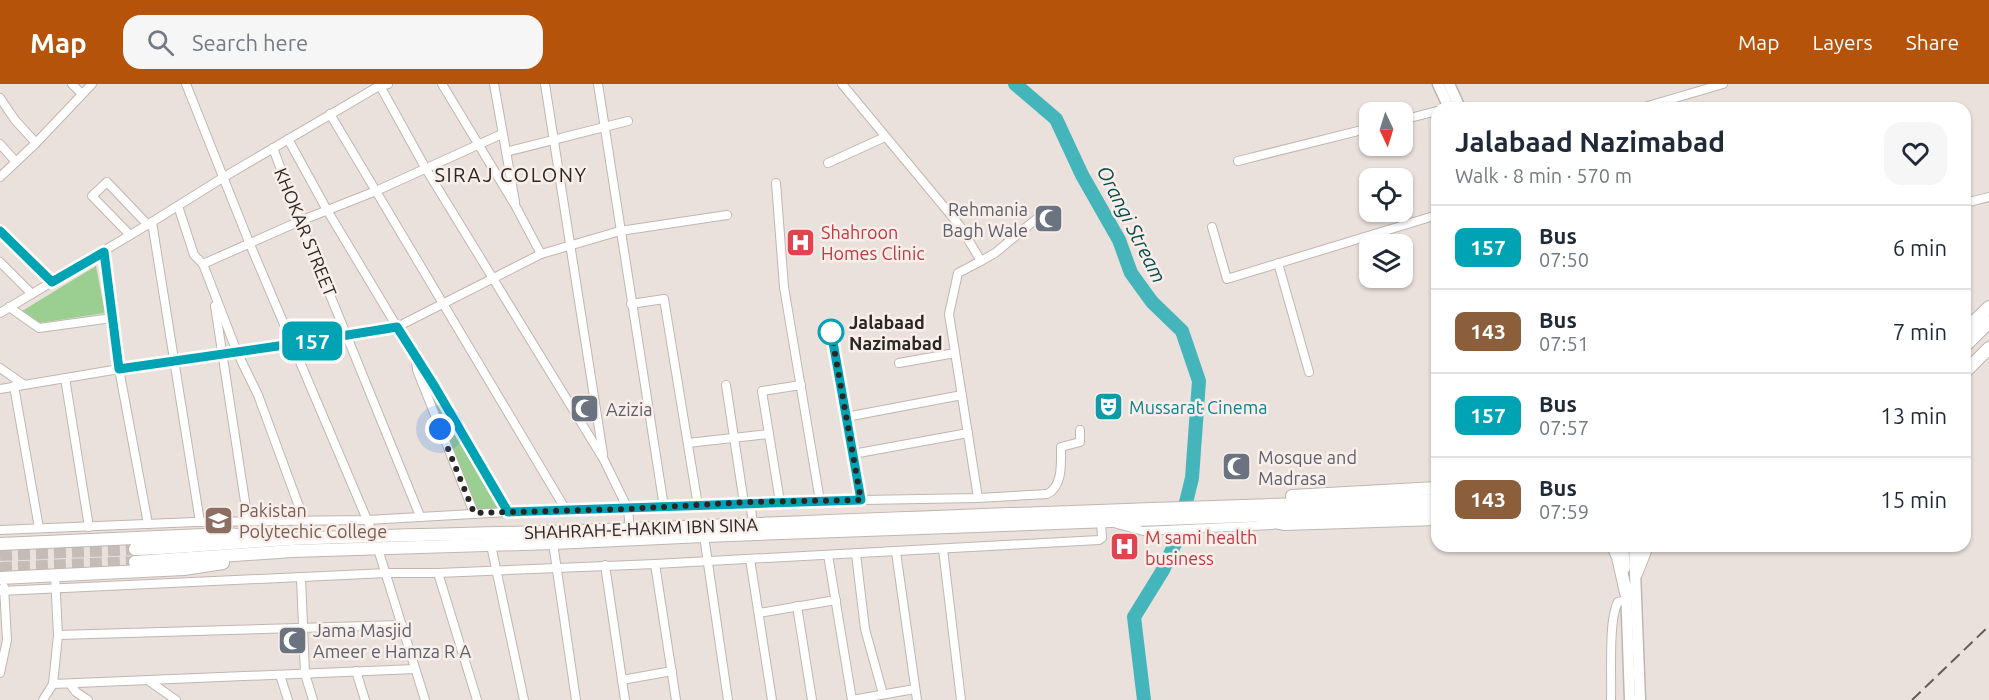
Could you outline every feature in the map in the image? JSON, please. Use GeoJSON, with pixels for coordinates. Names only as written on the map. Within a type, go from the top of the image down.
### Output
{"type":"FeatureCollection","features":[{"type":"Feature","properties":{"kind":"highway"},"geometry":{"type":"LineString","coordinates":[[1971,324],[1989,307]]}},
{"type":"Feature","properties":{"kind":"highway"},"geometry":{"type":"LineString","coordinates":[[1971,340],[1989,322]]}},
{"type":"Feature","properties":{"kind":"highway"},"geometry":{"type":"LineString","coordinates":[[1971,355],[1989,337]]}},
{"type":"Feature","properties":{"kind":"highway"},"geometry":{"type":"LineString","coordinates":[[1971,366],[1989,348]]}},
{"type":"Feature","properties":{"kind":"highway"},"geometry":{"type":"LineString","coordinates":[[1241,510],[1291,496],[1431,488]]}},
{"type":"Feature","properties":{"kind":"highway"},"geometry":{"type":"LineString","coordinates":[[1147,514],[1431,500]]}},
{"type":"Feature","properties":{"kind":"highway"},"geometry":{"type":"LineString","coordinates":[[1285,519],[1431,509]]}},
{"type":"Feature","properties":{"kind":"highway"},"geometry":{"type":"LineString","coordinates":[[1241,510],[1285,519],[1431,519]]}},
{"type":"Feature","properties":{"kind":"highway","name":"SHAHRAH-E-HAKIM IBN SINA"},"geometry":{"type":"LineString","coordinates":[[135,555],[291,545],[374,536],[630,530],[753,523],[1147,514]]}},
{"type":"Feature","properties":{"kind":"highway","name":"SHAHRAH-E-HAKIM IBN SINA"},"geometry":{"type":"LineString","coordinates":[[291,545],[378,549],[553,543],[1101,521],[1147,514]]}},
{"type":"Feature","properties":{"kind":"highway"},"geometry":{"type":"LineString","coordinates":[[0,544],[226,534],[291,545]]}},
{"type":"Feature","properties":{"kind":"highway"},"geometry":{"type":"LineString","coordinates":[[1,578],[56,581],[184,569],[291,545]]}},
{"type":"Feature","properties":{"kind":"highway"},"geometry":{"type":"LineString","coordinates":[[1616,552],[1626,597]]}},
{"type":"Feature","properties":{"kind":"highway"},"geometry":{"type":"LineString","coordinates":[[1636,574],[1645,552]]}},
{"type":"Feature","properties":{"kind":"main road"},"geometry":{"type":"LineString","coordinates":[[1438,84],[1446,102]]}},
{"type":"Feature","properties":{"kind":"main road"},"geometry":{"type":"LineString","coordinates":[[1449,84],[1457,102]]}},
{"type":"Feature","properties":{"kind":"main road"},"geometry":{"type":"LineString","coordinates":[[1623,552],[1630,700]]}},
{"type":"Feature","properties":{"kind":"main road"},"geometry":{"type":"LineString","coordinates":[[1634,552],[1640,700]]}},
{"type":"Feature","properties":{"kind":"street"},"geometry":{"type":"LineString","coordinates":[[72,84],[82,94]]}},
{"type":"Feature","properties":{"kind":"street"},"geometry":{"type":"LineString","coordinates":[[0,177],[92,84]]}},
{"type":"Feature","properties":{"kind":"street"},"geometry":{"type":"LineString","coordinates":[[186,84],[249,242],[374,536]]}},
{"type":"Feature","properties":{"kind":"street"},"geometry":{"type":"LineString","coordinates":[[0,312],[382,84],[426,169],[604,460],[627,509],[630,530]]}},
{"type":"Feature","properties":{"kind":"street"},"geometry":{"type":"LineString","coordinates":[[442,84],[516,205],[540,254]]}},
{"type":"Feature","properties":{"kind":"street"},"geometry":{"type":"LineString","coordinates":[[494,84],[516,205]]}},
{"type":"Feature","properties":{"kind":"street"},"geometry":{"type":"LineString","coordinates":[[544,84],[604,460]]}},
{"type":"Feature","properties":{"kind":"street"},"geometry":{"type":"LineString","coordinates":[[598,84],[664,507]]}},
{"type":"Feature","properties":{"kind":"street"},"geometry":{"type":"LineString","coordinates":[[842,84],[960,226],[981,261]]}},
{"type":"Feature","properties":{"kind":"street"},"geometry":{"type":"LineString","coordinates":[[1662,102],[1723,84]]}},
{"type":"Feature","properties":{"kind":"street"},"geometry":{"type":"LineString","coordinates":[[0,98],[15,120],[36,143]]}},
{"type":"Feature","properties":{"kind":"street"},"geometry":{"type":"LineString","coordinates":[[1413,117],[1431,113]]}},
{"type":"Feature","properties":{"kind":"street"},"geometry":{"type":"LineString","coordinates":[[330,114],[566,510]]}},
{"type":"Feature","properties":{"kind":"street"},"geometry":{"type":"LineString","coordinates":[[506,152],[628,121]]}},
{"type":"Feature","properties":{"kind":"street"},"geometry":{"type":"LineString","coordinates":[[1239,161],[1359,131]]}},
{"type":"Feature","properties":{"kind":"street"},"geometry":{"type":"LineString","coordinates":[[203,264],[249,242],[376,191],[502,134]]}},
{"type":"Feature","properties":{"kind":"street"},"geometry":{"type":"LineString","coordinates":[[828,163],[885,137]]}},
{"type":"Feature","properties":{"kind":"street"},"geometry":{"type":"LineString","coordinates":[[288,139],[327,210],[508,512]]}},
{"type":"Feature","properties":{"kind":"street"},"geometry":{"type":"LineString","coordinates":[[0,144],[16,162]]}},
{"type":"Feature","properties":{"kind":"street","name":"KHOKAR STREET"},"geometry":{"type":"LineString","coordinates":[[273,148],[300,221],[420,516]]}},
{"type":"Feature","properties":{"kind":"street"},"geometry":{"type":"LineString","coordinates":[[130,235],[92,196],[107,182],[150,224],[200,522]]}},
{"type":"Feature","properties":{"kind":"street"},"geometry":{"type":"LineString","coordinates":[[776,183],[784,287],[820,501]]}},
{"type":"Feature","properties":{"kind":"street"},"geometry":{"type":"LineString","coordinates":[[1971,201],[1989,196]]}},
{"type":"Feature","properties":{"kind":"street"},"geometry":{"type":"LineString","coordinates":[[178,206],[194,255],[203,264],[237,352],[258,395],[304,520]]}},
{"type":"Feature","properties":{"kind":"street"},"geometry":{"type":"LineString","coordinates":[[0,389],[397,327],[540,254],[620,231],[727,214]]}},
{"type":"Feature","properties":{"kind":"street"},"geometry":{"type":"LineString","coordinates":[[1212,226],[1227,279],[1431,217]]}},
{"type":"Feature","properties":{"kind":"street"},"geometry":{"type":"LineString","coordinates":[[978,498],[949,314],[958,273],[995,253],[1035,220]]}},
{"type":"Feature","properties":{"kind":"street"},"geometry":{"type":"LineString","coordinates":[[0,231],[52,282]]}},
{"type":"Feature","properties":{"kind":"street"},"geometry":{"type":"LineString","coordinates":[[104,252],[119,369],[148,524]]}},
{"type":"Feature","properties":{"kind":"street"},"geometry":{"type":"LineString","coordinates":[[0,262],[32,294]]}},
{"type":"Feature","properties":{"kind":"street"},"geometry":{"type":"LineString","coordinates":[[1278,263],[1309,372]]}},
{"type":"Feature","properties":{"kind":"street"},"geometry":{"type":"LineString","coordinates":[[212,291],[248,521]]}},
{"type":"Feature","properties":{"kind":"street"},"geometry":{"type":"LineString","coordinates":[[631,304],[664,299],[698,506]]}},
{"type":"Feature","properties":{"kind":"street"},"geometry":{"type":"LineString","coordinates":[[9,307],[39,328],[112,318]]}},
{"type":"Feature","properties":{"kind":"street"},"geometry":{"type":"LineString","coordinates":[[831,331],[861,500]]}},
{"type":"Feature","properties":{"kind":"street"},"geometry":{"type":"LineString","coordinates":[[899,363],[955,353]]}},
{"type":"Feature","properties":{"kind":"street"},"geometry":{"type":"LineString","coordinates":[[416,356],[417,370],[474,513]]}},
{"type":"Feature","properties":{"kind":"street"},"geometry":{"type":"LineString","coordinates":[[0,368],[19,385],[39,528]]}},
{"type":"Feature","properties":{"kind":"street"},"geometry":{"type":"LineString","coordinates":[[65,378],[89,526]]}},
{"type":"Feature","properties":{"kind":"street"},"geometry":{"type":"LineString","coordinates":[[726,385],[734,438],[753,523]]}},
{"type":"Feature","properties":{"kind":"street"},"geometry":{"type":"LineString","coordinates":[[780,502],[762,391],[801,385]]}},
{"type":"Feature","properties":{"kind":"street"},"geometry":{"type":"LineString","coordinates":[[846,417],[962,395]]}},
{"type":"Feature","properties":{"kind":"street"},"geometry":{"type":"LineString","coordinates":[[0,530],[200,522],[368,520],[474,513],[1047,494],[1056,486],[1060,469],[1061,447],[1078,444],[1080,430]]}},
{"type":"Feature","properties":{"kind":"street"},"geometry":{"type":"LineString","coordinates":[[688,443],[769,434]]}},
{"type":"Feature","properties":{"kind":"street"},"geometry":{"type":"LineString","coordinates":[[853,454],[968,434]]}},
{"type":"Feature","properties":{"kind":"street"},"geometry":{"type":"LineString","coordinates":[[2,591],[56,581],[301,578],[896,552],[1099,540],[1102,538],[1101,521],[1143,531],[1285,519]]}},
{"type":"Feature","properties":{"kind":"street"},"geometry":{"type":"LineString","coordinates":[[704,536],[728,700]]}},
{"type":"Feature","properties":{"kind":"street"},"geometry":{"type":"LineString","coordinates":[[553,543],[576,700]]}},
{"type":"Feature","properties":{"kind":"street"},"geometry":{"type":"LineString","coordinates":[[491,545],[524,700]]}},
{"type":"Feature","properties":{"kind":"street"},"geometry":{"type":"LineString","coordinates":[[378,549],[425,700]]}},
{"type":"Feature","properties":{"kind":"street"},"geometry":{"type":"LineString","coordinates":[[943,549],[961,700]]}},
{"type":"Feature","properties":{"kind":"street"},"geometry":{"type":"LineString","coordinates":[[896,552],[917,700]]}},
{"type":"Feature","properties":{"kind":"street"},"geometry":{"type":"LineString","coordinates":[[856,554],[866,629],[890,696]]}},
{"type":"Feature","properties":{"kind":"street"},"geometry":{"type":"LineString","coordinates":[[828,555],[852,700],[890,696],[915,689]]}},
{"type":"Feature","properties":{"kind":"street"},"geometry":{"type":"LineString","coordinates":[[750,559],[772,700]]}},
{"type":"Feature","properties":{"kind":"street"},"geometry":{"type":"LineString","coordinates":[[655,564],[676,700]]}},
{"type":"Feature","properties":{"kind":"street"},"geometry":{"type":"LineString","coordinates":[[605,565],[625,700]]}},
{"type":"Feature","properties":{"kind":"street"},"geometry":{"type":"LineString","coordinates":[[438,573],[477,700]]}},
{"type":"Feature","properties":{"kind":"street"},"geometry":{"type":"LineString","coordinates":[[0,673],[7,640],[1,578]]}},
{"type":"Feature","properties":{"kind":"street"},"geometry":{"type":"LineString","coordinates":[[301,578],[305,674],[313,700]]}},
{"type":"Feature","properties":{"kind":"street"},"geometry":{"type":"LineString","coordinates":[[43,700],[53,684],[58,635],[56,581]]}},
{"type":"Feature","properties":{"kind":"street"},"geometry":{"type":"LineString","coordinates":[[1611,700],[1612,633],[1616,607],[1618,602],[1626,597]]}},
{"type":"Feature","properties":{"kind":"street"},"geometry":{"type":"LineString","coordinates":[[759,613],[836,600]]}},
{"type":"Feature","properties":{"kind":"street"},"geometry":{"type":"LineString","coordinates":[[797,606],[812,700]]}},
{"type":"Feature","properties":{"kind":"street"},"geometry":{"type":"LineString","coordinates":[[58,635],[402,625]]}},
{"type":"Feature","properties":{"kind":"street"},"geometry":{"type":"LineString","coordinates":[[53,684],[416,669]]}},
{"type":"Feature","properties":{"kind":"street"},"geometry":{"type":"LineString","coordinates":[[622,680],[672,671]]}},
{"type":"Feature","properties":{"kind":"street"},"geometry":{"type":"LineString","coordinates":[[356,672],[365,700]]}},
{"type":"Feature","properties":{"kind":"street"},"geometry":{"type":"LineString","coordinates":[[280,675],[288,700]]}},
{"type":"Feature","properties":{"kind":"street"},"geometry":{"type":"LineString","coordinates":[[149,680],[176,700]]}},
{"type":"Feature","properties":{"kind":"street"},"geometry":{"type":"LineString","coordinates":[[70,684],[76,692],[88,700]]}},
{"type":"Feature","properties":{"kind":"green space"},"geometry":{"type":"Polygon","coordinates":[[[96,266],[105,313],[39,323],[22,311],[96,266]]]}},
{"type":"Feature","properties":{"kind":"green space"},"geometry":{"type":"Polygon","coordinates":[[[427,378],[503,509],[476,511],[423,381],[427,378]]]}},
{"type":"Feature","properties":{"kind":"waterway","name":"Orangi Stream"},"geometry":{"type":"LineString","coordinates":[[1015,84],[1056,119],[1082,175],[1119,240],[1131,273],[1152,302],[1182,331],[1199,381],[1192,478],[1177,539],[1163,570],[1134,617],[1144,700]]}},
{"type":"Feature","properties":{"kind":"tunnel"},"geometry":{"type":"LineString","coordinates":[[0,555],[135,549]]}},
{"type":"Feature","properties":{"kind":"tunnel"},"geometry":{"type":"LineString","coordinates":[[0,568],[135,562]]}},
{"type":"Feature","properties":{"kind":"railway"},"geometry":{"type":"LineString","coordinates":[[1912,700],[1989,626]]}},
{"type":"Feature","properties":{"kind":"bus line","name":"157"},"geometry":{"type":"LineString","coordinates":[[0,231],[52,282],[104,252],[119,369],[397,327],[508,512],[861,500],[831,331]]}},
{"type":"Feature","properties":{"kind":"place","name":"Rehmania Bagh Wale"},"geometry":{"type":"Point","coordinates":[1049,219]}},
{"type":"Feature","properties":{"kind":"place","name":"Shahroon Homes Clinic"},"geometry":{"type":"Point","coordinates":[800,242]}},
{"type":"Feature","properties":{"kind":"place","name":"Jalabaad Nazimabad"},"geometry":{"type":"Point","coordinates":[831,332]}},
{"type":"Feature","properties":{"kind":"place","name":"Mussarat Cinema"},"geometry":{"type":"Point","coordinates":[1108,407]}},
{"type":"Feature","properties":{"kind":"place","name":"Azizia"},"geometry":{"type":"Point","coordinates":[585,409]}},
{"type":"Feature","properties":{"kind":"place","name":"Mosque and Madrasa"},"geometry":{"type":"Point","coordinates":[1237,467]}},
{"type":"Feature","properties":{"kind":"place","name":"Pakistan Polytechic College"},"geometry":{"type":"Point","coordinates":[218,520]}},
{"type":"Feature","properties":{"kind":"place","name":"M sami health business"},"geometry":{"type":"Point","coordinates":[1124,547]}},
{"type":"Feature","properties":{"kind":"place","name":"Jama Masjid Ameer e Hamza R A"},"geometry":{"type":"Point","coordinates":[292,640]}},
{"type":"Feature","properties":{"kind":"district","name":"SIRAJ COLONY"},"geometry":{"type":"Point","coordinates":[511,174]}},
{"type":"Feature","properties":{"kind":"route"},"geometry":{"type":"LineString","coordinates":[[440,429],[474,513],[861,500],[831,332]]}}]}
